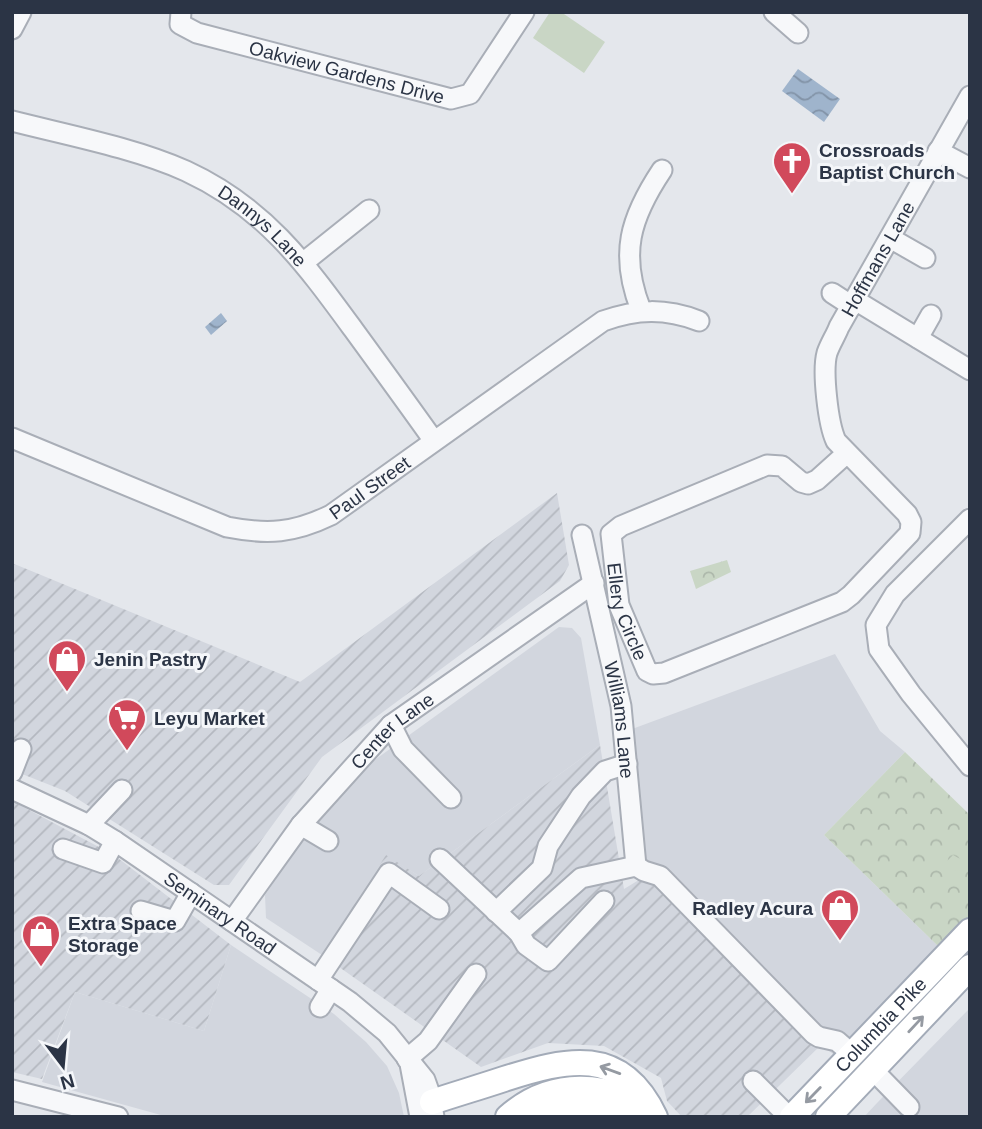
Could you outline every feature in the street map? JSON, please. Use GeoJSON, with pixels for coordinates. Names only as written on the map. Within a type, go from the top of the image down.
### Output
{"type":"FeatureCollection","features":[{"type":"Feature","properties":{"kind":"main road","name":"Columbia Pike"},"geometry":{"type":"LineString","coordinates":[[790,1117],[970,931]]}},
{"type":"Feature","properties":{"kind":"main road","name":"Columbia Pike"},"geometry":{"type":"LineString","coordinates":[[828,1117],[970,967]]}},
{"type":"Feature","properties":{"kind":"main road"},"geometry":{"type":"LineString","coordinates":[[429,1112],[548,1065],[584,1062],[606,1067],[635,1084],[645,1096],[654,1117]]}},
{"type":"Feature","properties":{"kind":"main road"},"geometry":{"type":"LineString","coordinates":[[508,1117],[535,1098],[573,1088],[615,1093],[654,1117]]}},
{"type":"Feature","properties":{"kind":"main road"},"geometry":{"type":"LineString","coordinates":[[537,1117],[555,1109],[580,1105],[596,1107],[623,1117]]}},
{"type":"Feature","properties":{"kind":"street"},"geometry":{"type":"LineString","coordinates":[[12,29],[21,12]]}},
{"type":"Feature","properties":{"kind":"street","name":"Oakview Gardens Drive"},"geometry":{"type":"LineString","coordinates":[[181,12],[180,24],[197,33],[451,99],[470,93],[524,12]]}},
{"type":"Feature","properties":{"kind":"street"},"geometry":{"type":"LineString","coordinates":[[774,12],[798,33]]}},
{"type":"Feature","properties":{"kind":"street","name":"Hoffmans Lane"},"geometry":{"type":"LineString","coordinates":[[827,391],[827,354],[970,96]]}},
{"type":"Feature","properties":{"kind":"street","name":"Dannys Lane"},"geometry":{"type":"LineString","coordinates":[[12,121],[155,159],[184,170],[241,202],[304,262],[434,441]]}},
{"type":"Feature","properties":{"kind":"street"},"geometry":{"type":"LineString","coordinates":[[938,151],[970,168]]}},
{"type":"Feature","properties":{"kind":"street"},"geometry":{"type":"LineString","coordinates":[[641,310],[635,295],[630,238],[645,196],[662,170]]}},
{"type":"Feature","properties":{"kind":"street"},"geometry":{"type":"LineString","coordinates":[[304,262],[369,210]]}},
{"type":"Feature","properties":{"kind":"street"},"geometry":{"type":"LineString","coordinates":[[890,237],[925,258]]}},
{"type":"Feature","properties":{"kind":"street"},"geometry":{"type":"LineString","coordinates":[[832,293],[918,338],[970,370]]}},
{"type":"Feature","properties":{"kind":"street","name":"Paul Street"},"geometry":{"type":"LineString","coordinates":[[12,438],[227,527],[272,533],[294,530],[331,515],[593,327],[622,314],[641,310],[681,314],[699,321]]}},
{"type":"Feature","properties":{"kind":"street"},"geometry":{"type":"LineString","coordinates":[[918,338],[931,315]]}},
{"type":"Feature","properties":{"kind":"street","name":"Ellery Circle"},"geometry":{"type":"LineString","coordinates":[[827,391],[832,433],[836,441],[907,514],[911,522],[910,533],[852,595],[842,601],[664,673],[653,674],[647,671],[619,606],[610,545],[611,534],[621,526],[767,466],[782,466],[801,482],[808,484],[817,480],[847,453]]}},
{"type":"Feature","properties":{"kind":"street"},"geometry":{"type":"LineString","coordinates":[[970,519],[895,594],[876,625],[879,649],[911,694],[970,766]]}},
{"type":"Feature","properties":{"kind":"street","name":"Williams Lane"},"geometry":{"type":"LineString","coordinates":[[582,536],[621,706],[636,866]]}},
{"type":"Feature","properties":{"kind":"street","name":"Center Lane"},"geometry":{"type":"LineString","coordinates":[[232,921],[301,825],[391,725],[594,583]]}},
{"type":"Feature","properties":{"kind":"street"},"geometry":{"type":"LineString","coordinates":[[391,725],[403,749],[451,798]]}},
{"type":"Feature","properties":{"kind":"street"},"geometry":{"type":"LineString","coordinates":[[12,772],[21,749]]}},
{"type":"Feature","properties":{"kind":"street"},"geometry":{"type":"LineString","coordinates":[[496,912],[542,868],[548,846],[581,796],[605,771],[627,764]]}},
{"type":"Feature","properties":{"kind":"street","name":"Seminary Road"},"geometry":{"type":"LineString","coordinates":[[12,789],[128,844],[191,893],[350,1002],[387,1033],[425,1080],[429,1112]]}},
{"type":"Feature","properties":{"kind":"street"},"geometry":{"type":"LineString","coordinates":[[89,825],[122,790]]}},
{"type":"Feature","properties":{"kind":"street"},"geometry":{"type":"LineString","coordinates":[[301,825],[328,841]]}},
{"type":"Feature","properties":{"kind":"street"},"geometry":{"type":"LineString","coordinates":[[63,849],[103,863],[128,844]]}},
{"type":"Feature","properties":{"kind":"street"},"geometry":{"type":"LineString","coordinates":[[440,859],[519,933],[526,944],[548,961],[604,901]]}},
{"type":"Feature","properties":{"kind":"street"},"geometry":{"type":"LineString","coordinates":[[519,933],[581,878],[636,866],[660,876],[814,1034],[819,1038],[837,1041],[852,1054]]}},
{"type":"Feature","properties":{"kind":"street"},"geometry":{"type":"LineString","coordinates":[[320,1007],[325,984],[389,873],[439,909]]}},
{"type":"Feature","properties":{"kind":"street"},"geometry":{"type":"LineString","coordinates":[[141,911],[175,921],[191,893]]}},
{"type":"Feature","properties":{"kind":"street"},"geometry":{"type":"LineString","coordinates":[[408,1061],[428,1041],[476,974]]}},
{"type":"Feature","properties":{"kind":"street"},"geometry":{"type":"LineString","coordinates":[[873,1070],[909,1107]]}},
{"type":"Feature","properties":{"kind":"street"},"geometry":{"type":"LineString","coordinates":[[753,1081],[790,1117]]}},
{"type":"Feature","properties":{"kind":"street"},"geometry":{"type":"LineString","coordinates":[[12,1090],[119,1113]]}},
{"type":"Feature","properties":{"kind":"shaded area"},"geometry":{"type":"Polygon","coordinates":[[[557,493],[569,565],[560,581],[322,757],[229,885],[214,885],[65,791],[12,770],[12,563],[300,682],[557,493]]]}},
{"type":"Feature","properties":{"kind":"shaded area"},"geometry":{"type":"Polygon","coordinates":[[[559,627],[572,628],[581,638],[600,745],[419,876],[386,856],[322,955],[266,918],[265,895],[340,785],[559,627]]]}},
{"type":"Feature","properties":{"kind":"shaded area"},"geometry":{"type":"Polygon","coordinates":[[[835,654],[880,731],[905,752],[824,835],[941,949],[837,1057],[821,1045],[644,871],[624,732],[835,654]]]}},
{"type":"Feature","properties":{"kind":"shaded area"},"geometry":{"type":"Polygon","coordinates":[[[600,745],[624,889],[652,872],[821,1045],[747,1117],[682,1117],[667,1101],[661,1078],[604,1046],[548,1043],[481,1067],[322,955],[386,855],[419,876],[600,745]]]}},
{"type":"Feature","properties":{"kind":"shaded area"},"geometry":{"type":"Polygon","coordinates":[[[12,801],[114,855],[231,945],[204,1031],[75,992],[42,1079],[12,1072],[12,801]]]}},
{"type":"Feature","properties":{"kind":"shaded area"},"geometry":{"type":"Polygon","coordinates":[[[231,945],[334,1014],[366,1042],[387,1066],[399,1093],[404,1117],[168,1117],[42,1082],[75,992],[204,1031],[231,945]]]}},
{"type":"Feature","properties":{"kind":"shaded area"},"geometry":{"type":"Polygon","coordinates":[[[970,1008],[970,1117],[864,1117],[877,1103],[970,1008]]]}},
{"type":"Feature","properties":{"kind":"green space"},"geometry":{"type":"Polygon","coordinates":[[[550,12],[561,12],[605,42],[584,73],[533,38],[550,12]]]}},
{"type":"Feature","properties":{"kind":"green space"},"geometry":{"type":"Polygon","coordinates":[[[727,560],[731,572],[696,589],[690,571],[727,560]]]}},
{"type":"Feature","properties":{"kind":"green space"},"geometry":{"type":"Polygon","coordinates":[[[905,752],[970,815],[970,920],[941,949],[824,835],[905,752]]]}},
{"type":"Feature","properties":{"kind":"green space"},"geometry":{"type":"Polygon","coordinates":[[[953,855],[964,861],[967,867],[963,871],[954,870],[946,862],[953,855]]]}},
{"type":"Feature","properties":{"kind":"water"},"geometry":{"type":"Polygon","coordinates":[[[798,69],[840,99],[824,122],[782,91],[798,69]]]}},
{"type":"Feature","properties":{"kind":"water"},"geometry":{"type":"Polygon","coordinates":[[[221,313],[227,321],[211,335],[205,327],[221,313]]]}},
{"type":"Feature","properties":{"kind":"place","name":"Crossroads Baptist Church"},"geometry":{"type":"Point","coordinates":[792,195]}},
{"type":"Feature","properties":{"kind":"place","name":"Jenin Pastry"},"geometry":{"type":"Point","coordinates":[67,693]}},
{"type":"Feature","properties":{"kind":"place","name":"Leyu Market"},"geometry":{"type":"Point","coordinates":[127,752]}},
{"type":"Feature","properties":{"kind":"place","name":"Radley Acura"},"geometry":{"type":"Point","coordinates":[840,942]}},
{"type":"Feature","properties":{"kind":"place","name":"Extra Space Storage"},"geometry":{"type":"Point","coordinates":[41,968]}}]}
